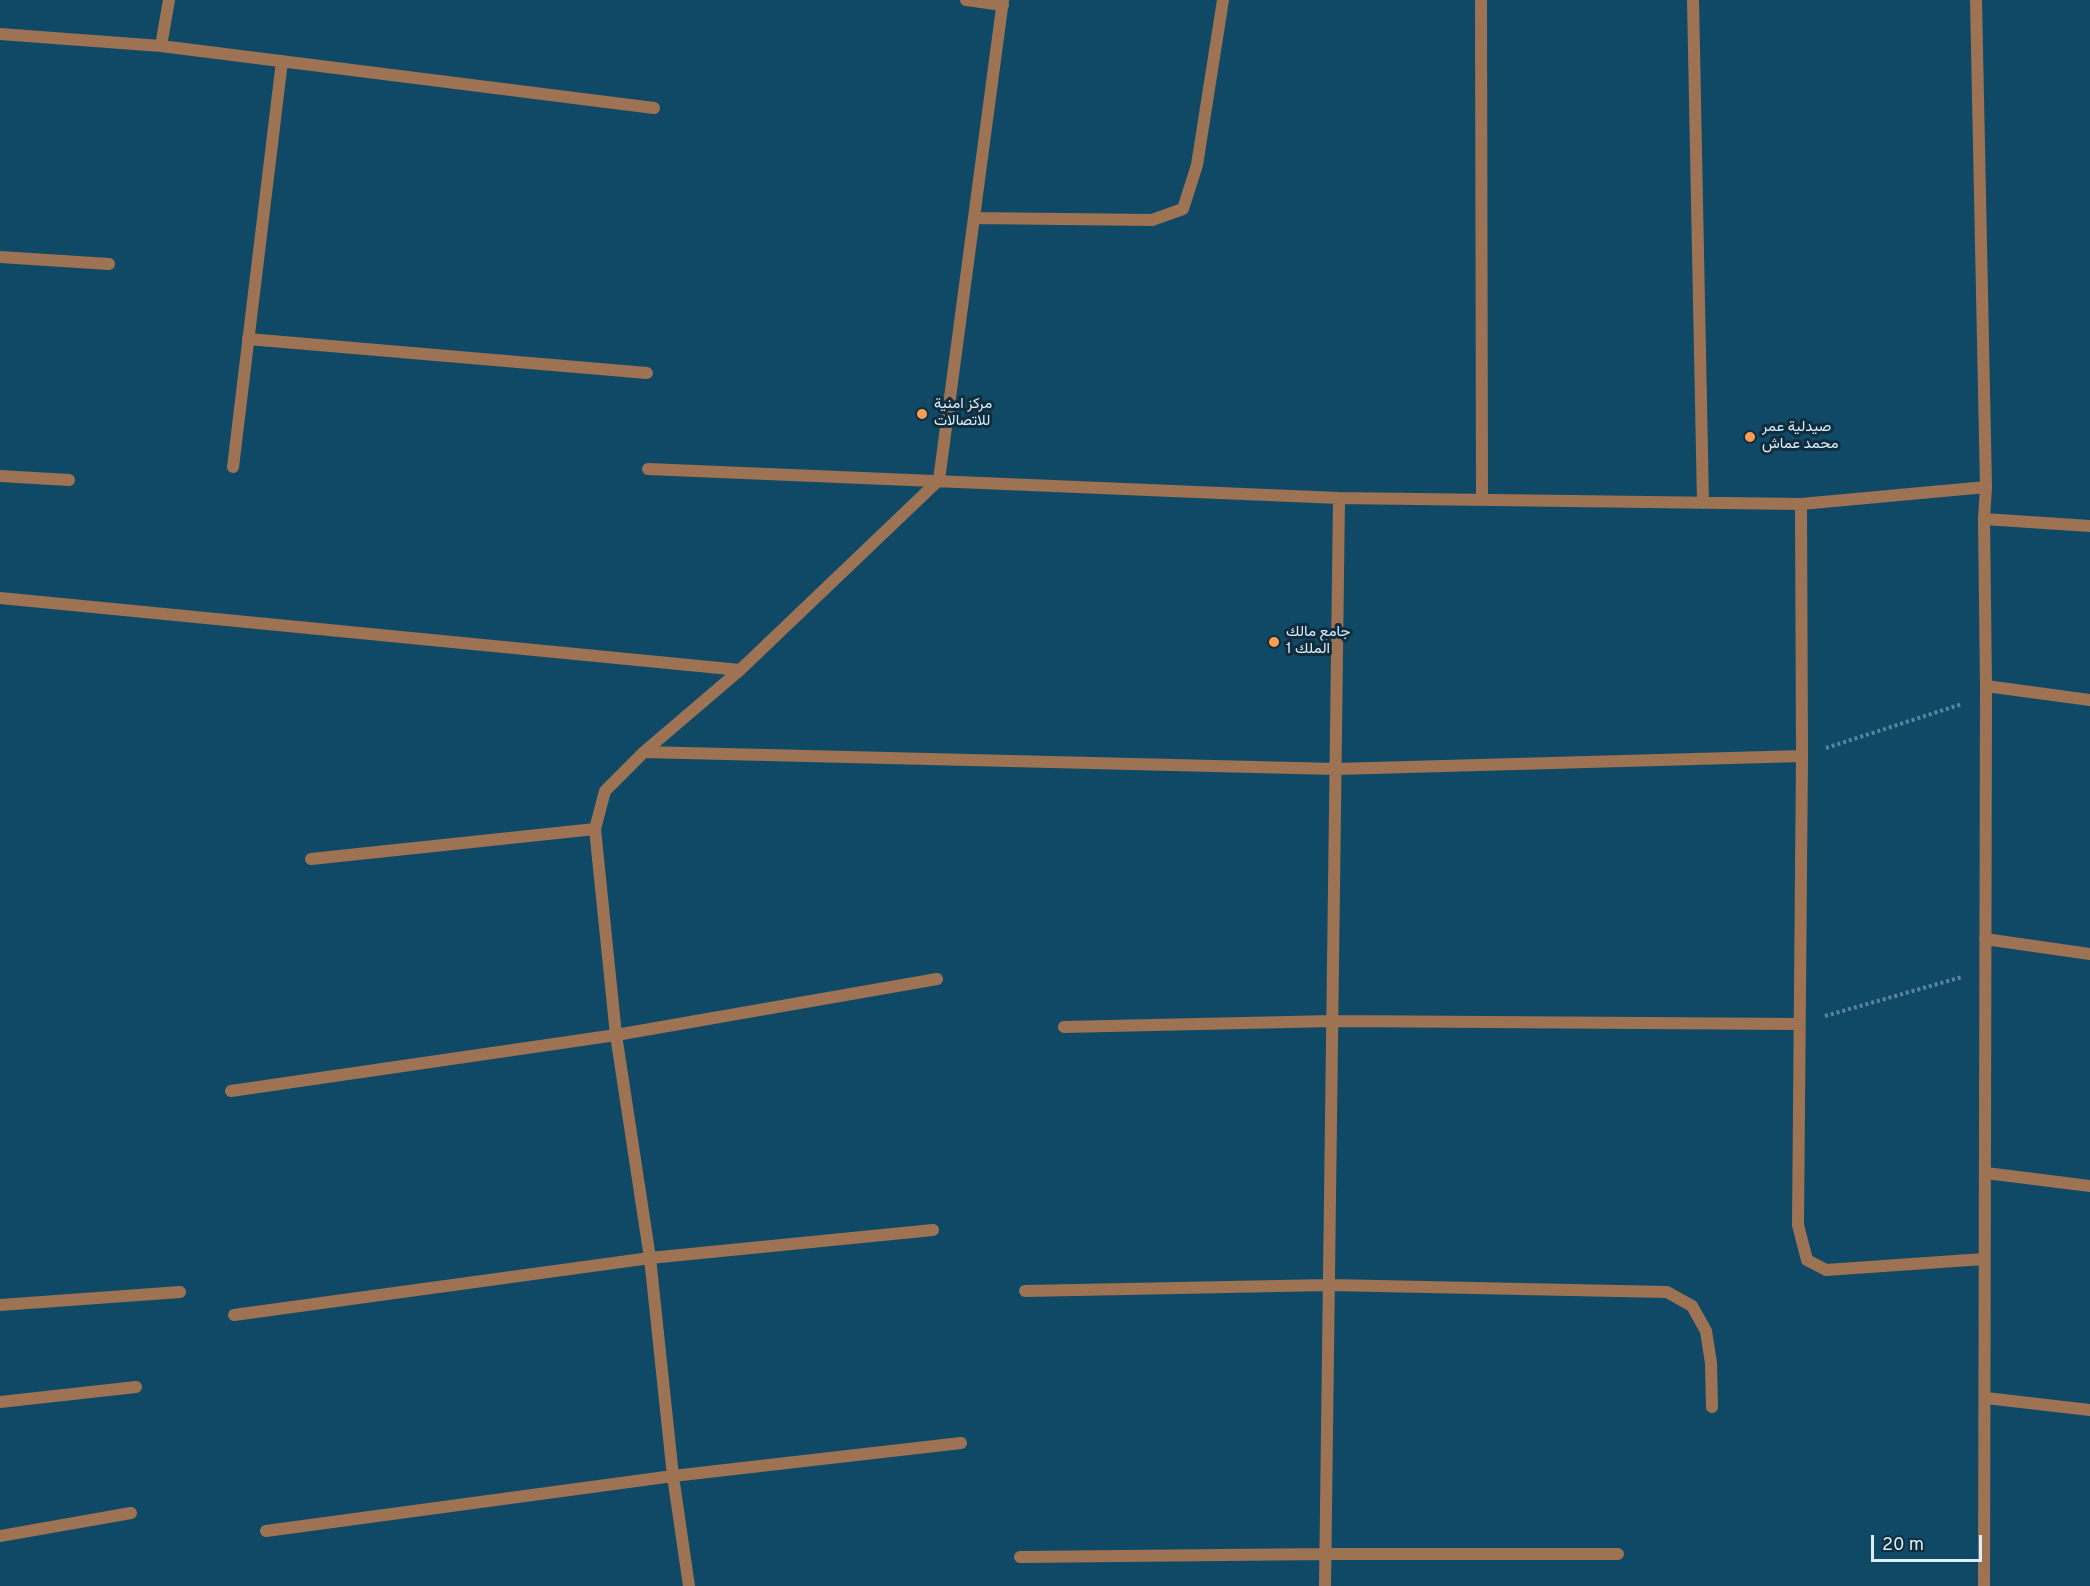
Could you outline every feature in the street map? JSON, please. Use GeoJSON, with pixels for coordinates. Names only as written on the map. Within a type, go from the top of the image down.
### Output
{"type":"FeatureCollection","features":[{"type":"Feature","properties":{"kind":"street"},"geometry":{"type":"LineString","coordinates":[[161,46],[169,0]]}},
{"type":"Feature","properties":{"kind":"street"},"geometry":{"type":"LineString","coordinates":[[689,1586],[673,1476],[650,1258],[616,1035],[595,830],[605,791],[644,752],[740,670],[939,480],[1003,2],[966,0]]}},
{"type":"Feature","properties":{"kind":"street"},"geometry":{"type":"LineString","coordinates":[[974,219],[1152,220],[1183,209],[1197,165],[1223,0]]}},
{"type":"Feature","properties":{"kind":"street"},"geometry":{"type":"LineString","coordinates":[[1481,0],[1482,500]]}},
{"type":"Feature","properties":{"kind":"street"},"geometry":{"type":"LineString","coordinates":[[1693,0],[1703,503]]}},
{"type":"Feature","properties":{"kind":"street"},"geometry":{"type":"LineString","coordinates":[[1976,0],[1986,487],[1984,519],[1986,691],[1984,1586]]}},
{"type":"Feature","properties":{"kind":"street"},"geometry":{"type":"LineString","coordinates":[[0,34],[161,46],[654,108]]}},
{"type":"Feature","properties":{"kind":"street"},"geometry":{"type":"LineString","coordinates":[[232,467],[282,61]]}},
{"type":"Feature","properties":{"kind":"street"},"geometry":{"type":"LineString","coordinates":[[0,257],[109,264]]}},
{"type":"Feature","properties":{"kind":"street"},"geometry":{"type":"LineString","coordinates":[[248,339],[647,373]]}},
{"type":"Feature","properties":{"kind":"street"},"geometry":{"type":"LineString","coordinates":[[648,469],[1339,498],[1703,503],[1801,504],[1986,487]]}},
{"type":"Feature","properties":{"kind":"street"},"geometry":{"type":"LineString","coordinates":[[0,476],[69,480]]}},
{"type":"Feature","properties":{"kind":"street"},"geometry":{"type":"LineString","coordinates":[[1325,1586],[1339,498]]}},
{"type":"Feature","properties":{"kind":"street"},"geometry":{"type":"LineString","coordinates":[[1801,504],[1802,756],[1798,1225],[1807,1260],[1826,1270],[1984,1259]]}},
{"type":"Feature","properties":{"kind":"street"},"geometry":{"type":"LineString","coordinates":[[1984,519],[2090,526]]}},
{"type":"Feature","properties":{"kind":"street"},"geometry":{"type":"LineString","coordinates":[[0,598],[740,670]]}},
{"type":"Feature","properties":{"kind":"street"},"geometry":{"type":"LineString","coordinates":[[1986,691],[2090,700]]}},
{"type":"Feature","properties":{"kind":"street"},"geometry":{"type":"LineString","coordinates":[[644,752],[1336,769],[1802,756]]}},
{"type":"Feature","properties":{"kind":"street"},"geometry":{"type":"LineString","coordinates":[[312,859],[595,830]]}},
{"type":"Feature","properties":{"kind":"street"},"geometry":{"type":"LineString","coordinates":[[1985,939],[2090,954]]}},
{"type":"Feature","properties":{"kind":"street"},"geometry":{"type":"LineString","coordinates":[[231,1091],[616,1035],[936,979]]}},
{"type":"Feature","properties":{"kind":"street"},"geometry":{"type":"LineString","coordinates":[[1064,1027],[1333,1021],[1798,1024]]}},
{"type":"Feature","properties":{"kind":"street"},"geometry":{"type":"LineString","coordinates":[[1986,1173],[2090,1186]]}},
{"type":"Feature","properties":{"kind":"street"},"geometry":{"type":"LineString","coordinates":[[234,1315],[650,1258],[933,1230]]}},
{"type":"Feature","properties":{"kind":"street"},"geometry":{"type":"LineString","coordinates":[[1025,1291],[1329,1285],[1667,1292],[1692,1306],[1706,1331],[1711,1363],[1712,1407]]}},
{"type":"Feature","properties":{"kind":"street"},"geometry":{"type":"LineString","coordinates":[[0,1305],[180,1292]]}},
{"type":"Feature","properties":{"kind":"street"},"geometry":{"type":"LineString","coordinates":[[0,1402],[136,1387]]}},
{"type":"Feature","properties":{"kind":"street"},"geometry":{"type":"LineString","coordinates":[[1986,1398],[2090,1410]]}},
{"type":"Feature","properties":{"kind":"street"},"geometry":{"type":"LineString","coordinates":[[266,1531],[673,1476],[961,1443]]}},
{"type":"Feature","properties":{"kind":"street"},"geometry":{"type":"LineString","coordinates":[[0,1536],[131,1513]]}},
{"type":"Feature","properties":{"kind":"street"},"geometry":{"type":"LineString","coordinates":[[1020,1557],[1618,1554]]}},
{"type":"Feature","properties":{"kind":"path"},"geometry":{"type":"LineString","coordinates":[[1802,756],[1986,691]]}},
{"type":"Feature","properties":{"kind":"path"},"geometry":{"type":"LineString","coordinates":[[1798,1024],[1985,970]]}},
{"type":"Feature","properties":{"kind":"place","name":"مركز امنية للاتصالات"},"geometry":{"type":"Point","coordinates":[922,414]}},
{"type":"Feature","properties":{"kind":"place","name":"صيدلية عمر محمد عماش"},"geometry":{"type":"Point","coordinates":[1750,437]}},
{"type":"Feature","properties":{"kind":"place","name":"جامع مالك الملك 1"},"geometry":{"type":"Point","coordinates":[1274,642]}}]}
